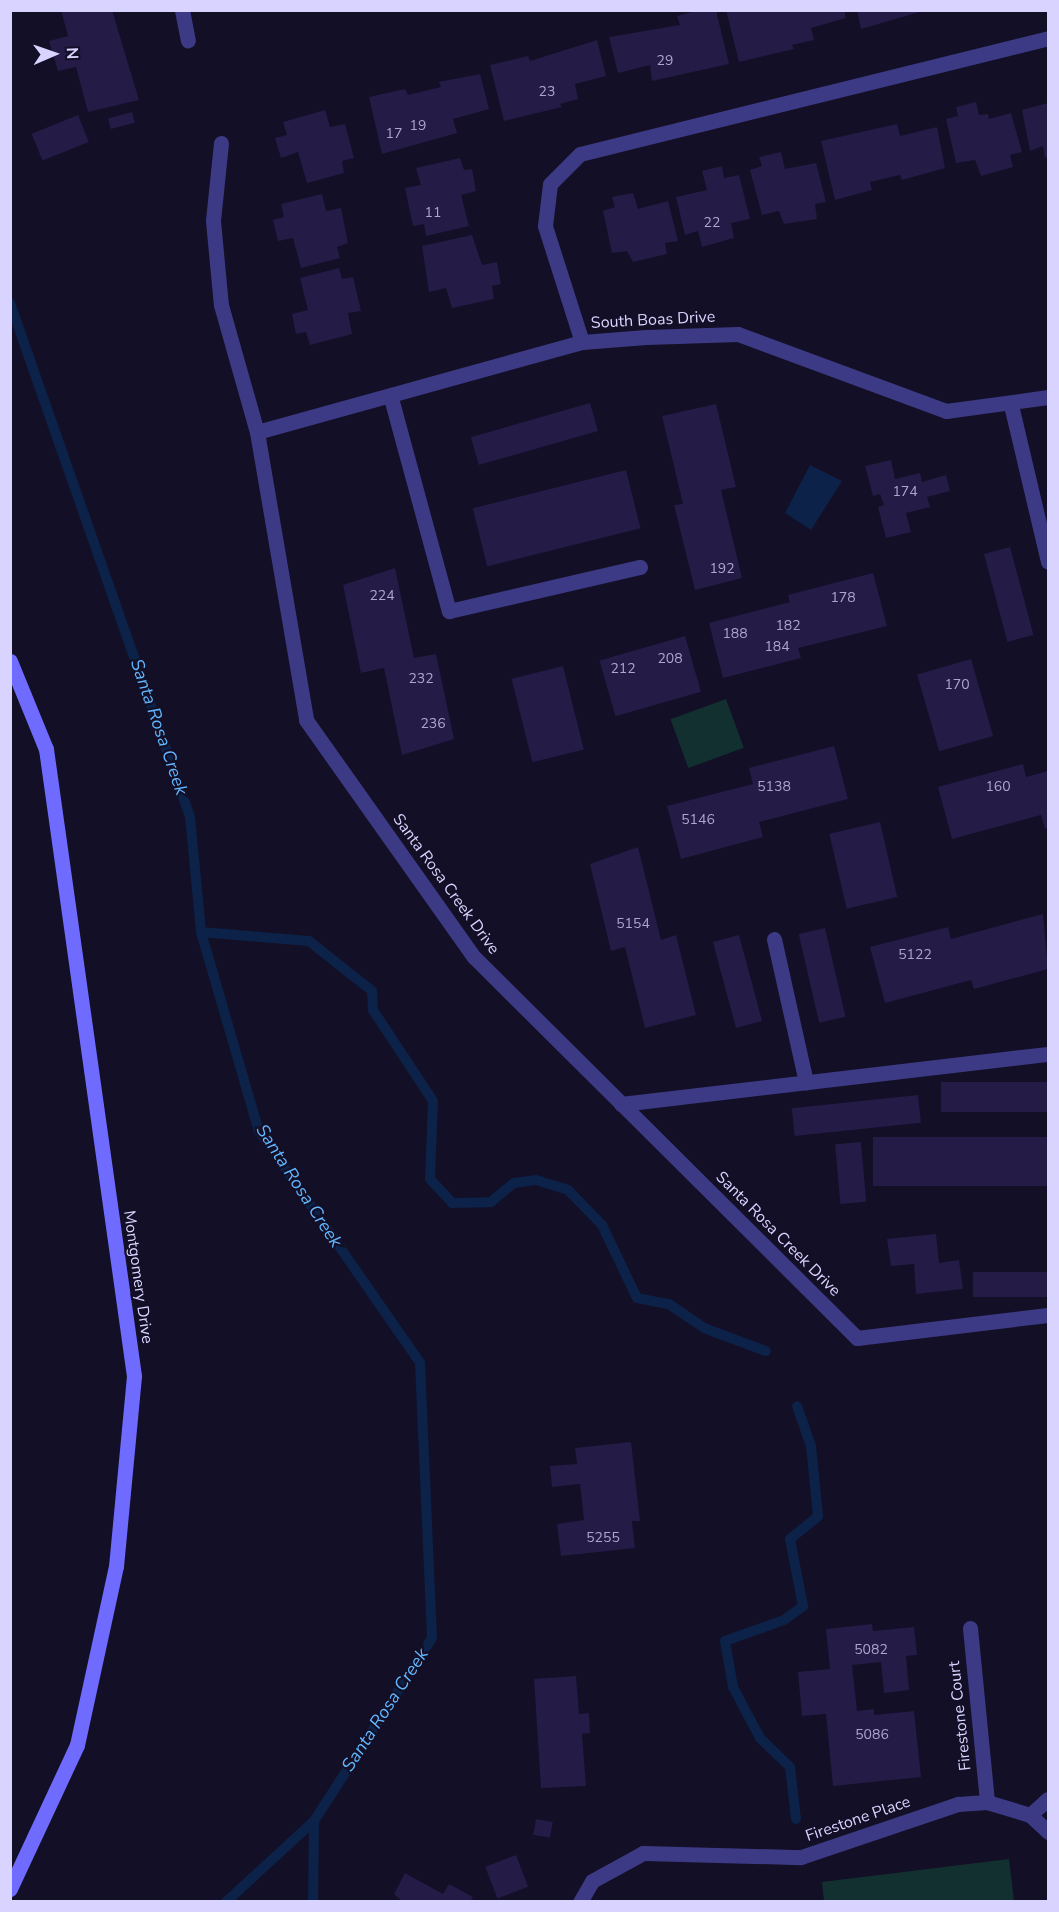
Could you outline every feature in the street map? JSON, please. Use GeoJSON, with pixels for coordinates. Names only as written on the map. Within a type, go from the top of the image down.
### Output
{"type":"FeatureCollection","features":[{"type":"Feature","properties":{"kind":"street"},"geometry":{"type":"LineString","coordinates":[[182,10],[188,40]]}},
{"type":"Feature","properties":{"kind":"street"},"geometry":{"type":"LineString","coordinates":[[582,342],[545,226],[550,184],[580,154],[1048,38]]}},
{"type":"Feature","properties":{"kind":"street","name":"Santa Rosa Creek Drive"},"geometry":{"type":"LineString","coordinates":[[221,143],[213,221],[221,305],[257,432],[306,720],[474,957],[857,1338],[1048,1315]]}},
{"type":"Feature","properties":{"kind":"street","name":"South Boas Drive"},"geometry":{"type":"LineString","coordinates":[[257,432],[391,398],[582,342],[738,334],[946,411],[1011,405],[1048,396]]}},
{"type":"Feature","properties":{"kind":"street"},"geometry":{"type":"LineString","coordinates":[[391,398],[449,611],[640,567]]}},
{"type":"Feature","properties":{"kind":"street"},"geometry":{"type":"LineString","coordinates":[[1011,405],[1048,562]]}},
{"type":"Feature","properties":{"kind":"street","name":"Montgomery Drive"},"geometry":{"type":"LineString","coordinates":[[10,661],[46,749],[134,1376],[116,1566],[76,1745],[10,1889]]}},
{"type":"Feature","properties":{"kind":"street"},"geometry":{"type":"LineString","coordinates":[[774,939],[806,1082]]}},
{"type":"Feature","properties":{"kind":"street"},"geometry":{"type":"LineString","coordinates":[[621,1104],[1048,1054]]}},
{"type":"Feature","properties":{"kind":"street","name":"Firestone Court"},"geometry":{"type":"LineString","coordinates":[[970,1628],[987,1802]]}},
{"type":"Feature","properties":{"kind":"street"},"geometry":{"type":"LineString","coordinates":[[1030,1815],[1048,1799]]}},
{"type":"Feature","properties":{"kind":"street","name":"Firestone Place"},"geometry":{"type":"LineString","coordinates":[[580,1902],[592,1881],[643,1853],[801,1857],[958,1804],[987,1802],[1030,1815],[1048,1832]]}},
{"type":"Feature","properties":{"kind":"green space"},"geometry":{"type":"Polygon","coordinates":[[[726,699],[744,748],[688,768],[671,719],[726,699]]]}},
{"type":"Feature","properties":{"kind":"green space"},"geometry":{"type":"Polygon","coordinates":[[[1009,1859],[1014,1901],[824,1901],[822,1882],[1009,1859]]]}},
{"type":"Feature","properties":{"kind":"water"},"geometry":{"type":"Polygon","coordinates":[[[810,465],[842,481],[811,530],[785,513],[810,465]]]}},
{"type":"Feature","properties":{"kind":"building"},"geometry":{"type":"Polygon","coordinates":[[[61,10],[112,10],[139,100],[88,112],[76,67],[58,71],[49,41],[68,36],[61,10]]]}},
{"type":"Feature","properties":{"kind":"building"},"geometry":{"type":"Polygon","coordinates":[[[700,10],[716,10],[729,64],[652,81],[650,65],[618,73],[609,37],[680,25],[677,16],[700,10]]]}},
{"type":"Feature","properties":{"kind":"building"},"geometry":{"type":"Polygon","coordinates":[[[726,10],[844,10],[846,18],[811,28],[814,40],[792,45],[794,49],[739,62],[726,10]]]}},
{"type":"Feature","properties":{"kind":"building"},"geometry":{"type":"Polygon","coordinates":[[[857,10],[923,10],[923,11],[861,29],[857,10]]]}},
{"type":"Feature","properties":{"kind":"building"},"geometry":{"type":"Polygon","coordinates":[[[597,40],[606,76],[575,84],[578,99],[560,104],[562,107],[504,121],[490,65],[528,56],[530,61],[597,40]]]}},
{"type":"Feature","properties":{"kind":"building"},"geometry":{"type":"Polygon","coordinates":[[[480,74],[489,109],[453,119],[457,133],[382,154],[369,97],[405,89],[408,95],[441,87],[439,82],[480,74]]]}},
{"type":"Feature","properties":{"kind":"building"},"geometry":{"type":"Polygon","coordinates":[[[976,102],[979,115],[988,114],[989,119],[1011,113],[1022,152],[1010,155],[1013,167],[981,176],[975,160],[956,163],[946,119],[958,116],[956,107],[976,102]]]}},
{"type":"Feature","properties":{"kind":"building"},"geometry":{"type":"Polygon","coordinates":[[[1048,103],[1048,157],[1045,158],[1043,146],[1030,151],[1022,110],[1048,103]]]}},
{"type":"Feature","properties":{"kind":"building"},"geometry":{"type":"Polygon","coordinates":[[[325,110],[330,127],[345,124],[354,158],[342,161],[344,173],[307,183],[298,152],[281,158],[275,138],[287,135],[283,122],[325,110]]]}},
{"type":"Feature","properties":{"kind":"building"},"geometry":{"type":"Polygon","coordinates":[[[132,112],[135,123],[111,129],[108,118],[132,112]]]}},
{"type":"Feature","properties":{"kind":"building"},"geometry":{"type":"Polygon","coordinates":[[[78,115],[89,142],[43,161],[32,134],[78,115]]]}},
{"type":"Feature","properties":{"kind":"building"},"geometry":{"type":"Polygon","coordinates":[[[897,124],[900,136],[937,127],[945,168],[902,180],[900,175],[870,182],[872,190],[835,200],[821,141],[897,124]]]}},
{"type":"Feature","properties":{"kind":"building"},"geometry":{"type":"Polygon","coordinates":[[[781,152],[785,169],[816,163],[826,202],[815,204],[817,219],[784,224],[779,211],[762,215],[750,170],[762,166],[759,157],[781,152]]]}},
{"type":"Feature","properties":{"kind":"building"},"geometry":{"type":"Polygon","coordinates":[[[460,158],[464,170],[472,169],[476,191],[461,195],[469,226],[426,236],[424,224],[413,226],[405,188],[421,185],[416,168],[460,158]]]}},
{"type":"Feature","properties":{"kind":"building"},"geometry":{"type":"Polygon","coordinates":[[[722,166],[724,178],[739,175],[750,219],[731,223],[734,238],[702,247],[698,231],[685,235],[676,197],[707,190],[702,171],[722,166]]]}},
{"type":"Feature","properties":{"kind":"building"},"geometry":{"type":"Polygon","coordinates":[[[633,193],[638,209],[668,201],[678,241],[665,243],[667,254],[633,262],[627,251],[612,253],[603,211],[615,207],[612,197],[633,193]]]}},
{"type":"Feature","properties":{"kind":"building"},"geometry":{"type":"Polygon","coordinates":[[[322,194],[326,211],[341,208],[348,243],[337,247],[340,258],[301,268],[293,238],[278,241],[273,220],[284,217],[281,204],[322,194]]]}},
{"type":"Feature","properties":{"kind":"building"},"geometry":{"type":"Polygon","coordinates":[[[472,235],[482,265],[497,262],[501,284],[492,286],[494,299],[452,308],[446,288],[429,292],[422,246],[472,235]]]}},
{"type":"Feature","properties":{"kind":"building"},"geometry":{"type":"Polygon","coordinates":[[[339,268],[342,279],[353,277],[361,311],[348,313],[352,334],[310,345],[306,332],[296,334],[292,314],[308,310],[300,278],[339,268]]]}},
{"type":"Feature","properties":{"kind":"building"},"geometry":{"type":"Polygon","coordinates":[[[590,403],[598,431],[479,465],[471,437],[590,403]]]}},
{"type":"Feature","properties":{"kind":"building"},"geometry":{"type":"Polygon","coordinates":[[[716,404],[736,487],[721,490],[742,578],[695,590],[674,505],[683,504],[662,416],[716,404]]]}},
{"type":"Feature","properties":{"kind":"building"},"geometry":{"type":"Polygon","coordinates":[[[891,460],[895,479],[920,473],[922,482],[946,475],[950,491],[927,497],[930,507],[906,513],[911,532],[886,538],[878,507],[884,505],[880,494],[873,496],[865,466],[891,460]]]}},
{"type":"Feature","properties":{"kind":"building"},"geometry":{"type":"Polygon","coordinates":[[[626,470],[641,528],[487,566],[473,508],[626,470]]]}},
{"type":"Feature","properties":{"kind":"building"},"geometry":{"type":"Polygon","coordinates":[[[1010,547],[1034,635],[1007,642],[984,554],[1010,547]]]}},
{"type":"Feature","properties":{"kind":"building"},"geometry":{"type":"Polygon","coordinates":[[[395,568],[414,658],[436,654],[454,739],[402,755],[384,668],[361,673],[343,585],[395,568]]]}},
{"type":"Feature","properties":{"kind":"building"},"geometry":{"type":"Polygon","coordinates":[[[873,573],[887,626],[798,648],[801,658],[723,678],[709,623],[790,602],[788,595],[873,573]]]}},
{"type":"Feature","properties":{"kind":"building"},"geometry":{"type":"Polygon","coordinates":[[[685,636],[701,692],[615,716],[599,661],[685,636]]]}},
{"type":"Feature","properties":{"kind":"building"},"geometry":{"type":"Polygon","coordinates":[[[971,659],[993,736],[939,751],[917,674],[971,659]]]}},
{"type":"Feature","properties":{"kind":"building"},"geometry":{"type":"Polygon","coordinates":[[[563,666],[584,749],[532,762],[512,679],[563,666]]]}},
{"type":"Feature","properties":{"kind":"building"},"geometry":{"type":"Polygon","coordinates":[[[834,746],[848,799],[759,822],[763,837],[681,859],[667,806],[753,784],[749,768],[834,746]]]}},
{"type":"Feature","properties":{"kind":"building"},"geometry":{"type":"Polygon","coordinates":[[[1023,764],[1026,777],[1048,771],[1048,828],[1045,829],[1041,815],[952,839],[938,787],[1023,764]]]}},
{"type":"Feature","properties":{"kind":"building"},"geometry":{"type":"Polygon","coordinates":[[[880,822],[897,897],[847,909],[829,834],[880,822]]]}},
{"type":"Feature","properties":{"kind":"building"},"geometry":{"type":"Polygon","coordinates":[[[638,847],[661,940],[676,935],[696,1015],[645,1028],[625,947],[611,951],[590,864],[638,847]]]}},
{"type":"Feature","properties":{"kind":"building"},"geometry":{"type":"Polygon","coordinates":[[[1043,914],[1048,969],[974,989],[971,980],[885,1003],[870,947],[948,927],[951,939],[1043,914]]]}},
{"type":"Feature","properties":{"kind":"building"},"geometry":{"type":"Polygon","coordinates":[[[825,928],[845,1017],[819,1023],[799,934],[825,928]]]}},
{"type":"Feature","properties":{"kind":"building"},"geometry":{"type":"Polygon","coordinates":[[[739,935],[762,1021],[736,1028],[713,942],[739,935]]]}},
{"type":"Feature","properties":{"kind":"building"},"geometry":{"type":"Polygon","coordinates":[[[941,1082],[1048,1082],[1048,1112],[941,1112],[941,1082]]]}},
{"type":"Feature","properties":{"kind":"building"},"geometry":{"type":"Polygon","coordinates":[[[918,1095],[921,1123],[795,1136],[792,1108],[918,1095]]]}},
{"type":"Feature","properties":{"kind":"building"},"geometry":{"type":"Polygon","coordinates":[[[873,1137],[1048,1137],[1048,1186],[873,1186],[873,1137]]]}},
{"type":"Feature","properties":{"kind":"building"},"geometry":{"type":"Polygon","coordinates":[[[861,1142],[866,1202],[840,1204],[835,1144],[861,1142]]]}},
{"type":"Feature","properties":{"kind":"building"},"geometry":{"type":"Polygon","coordinates":[[[936,1234],[939,1263],[959,1260],[963,1289],[916,1294],[914,1264],[891,1266],[887,1239],[936,1234]]]}},
{"type":"Feature","properties":{"kind":"building"},"geometry":{"type":"Polygon","coordinates":[[[973,1272],[1048,1272],[1048,1297],[973,1297],[973,1272]]]}},
{"type":"Feature","properties":{"kind":"building"},"geometry":{"type":"Polygon","coordinates":[[[631,1442],[640,1521],[632,1521],[635,1548],[561,1556],[557,1524],[584,1520],[580,1484],[552,1487],[550,1466],[577,1464],[575,1448],[631,1442]]]}},
{"type":"Feature","properties":{"kind":"building"},"geometry":{"type":"Polygon","coordinates":[[[872,1624],[873,1631],[914,1627],[917,1655],[906,1656],[909,1690],[884,1693],[881,1662],[852,1665],[857,1711],[874,1709],[874,1715],[914,1711],[921,1777],[833,1786],[826,1714],[802,1716],[798,1672],[830,1669],[826,1629],[872,1624]]]}},
{"type":"Feature","properties":{"kind":"building"},"geometry":{"type":"Polygon","coordinates":[[[576,1676],[579,1714],[589,1713],[590,1733],[582,1734],[586,1786],[541,1788],[534,1679],[576,1676]]]}},
{"type":"Feature","properties":{"kind":"building"},"geometry":{"type":"Polygon","coordinates":[[[536,1819],[553,1822],[550,1838],[533,1835],[536,1819]]]}},
{"type":"Feature","properties":{"kind":"building"},"geometry":{"type":"Polygon","coordinates":[[[516,1855],[528,1887],[497,1899],[485,1867],[516,1855]]]}},
{"type":"Feature","properties":{"kind":"building"},"geometry":{"type":"Polygon","coordinates":[[[405,1873],[443,1894],[449,1884],[473,1897],[470,1902],[403,1902],[394,1894],[405,1873]]]}},
{"type":"Feature","properties":{"kind":"waterway","name":"Santa Rosa Creek"},"geometry":{"type":"LineString","coordinates":[[10,303],[190,817],[201,932],[259,1131],[420,1363],[432,1638],[314,1821],[226,1902]]}},
{"type":"Feature","properties":{"kind":"waterway"},"geometry":{"type":"LineString","coordinates":[[201,932],[309,941],[372,991],[373,1010],[433,1101],[430,1179],[452,1203],[491,1202],[514,1183],[536,1180],[568,1190],[602,1225],[637,1298],[669,1304],[704,1328],[766,1351]]}},
{"type":"Feature","properties":{"kind":"waterway"},"geometry":{"type":"LineString","coordinates":[[796,1819],[790,1767],[760,1738],[733,1687],[725,1641],[784,1620],[803,1606],[790,1539],[818,1516],[811,1446],[797,1406]]}},
{"type":"Feature","properties":{"kind":"waterway"},"geometry":{"type":"LineString","coordinates":[[313,1902],[314,1821]]}}]}
